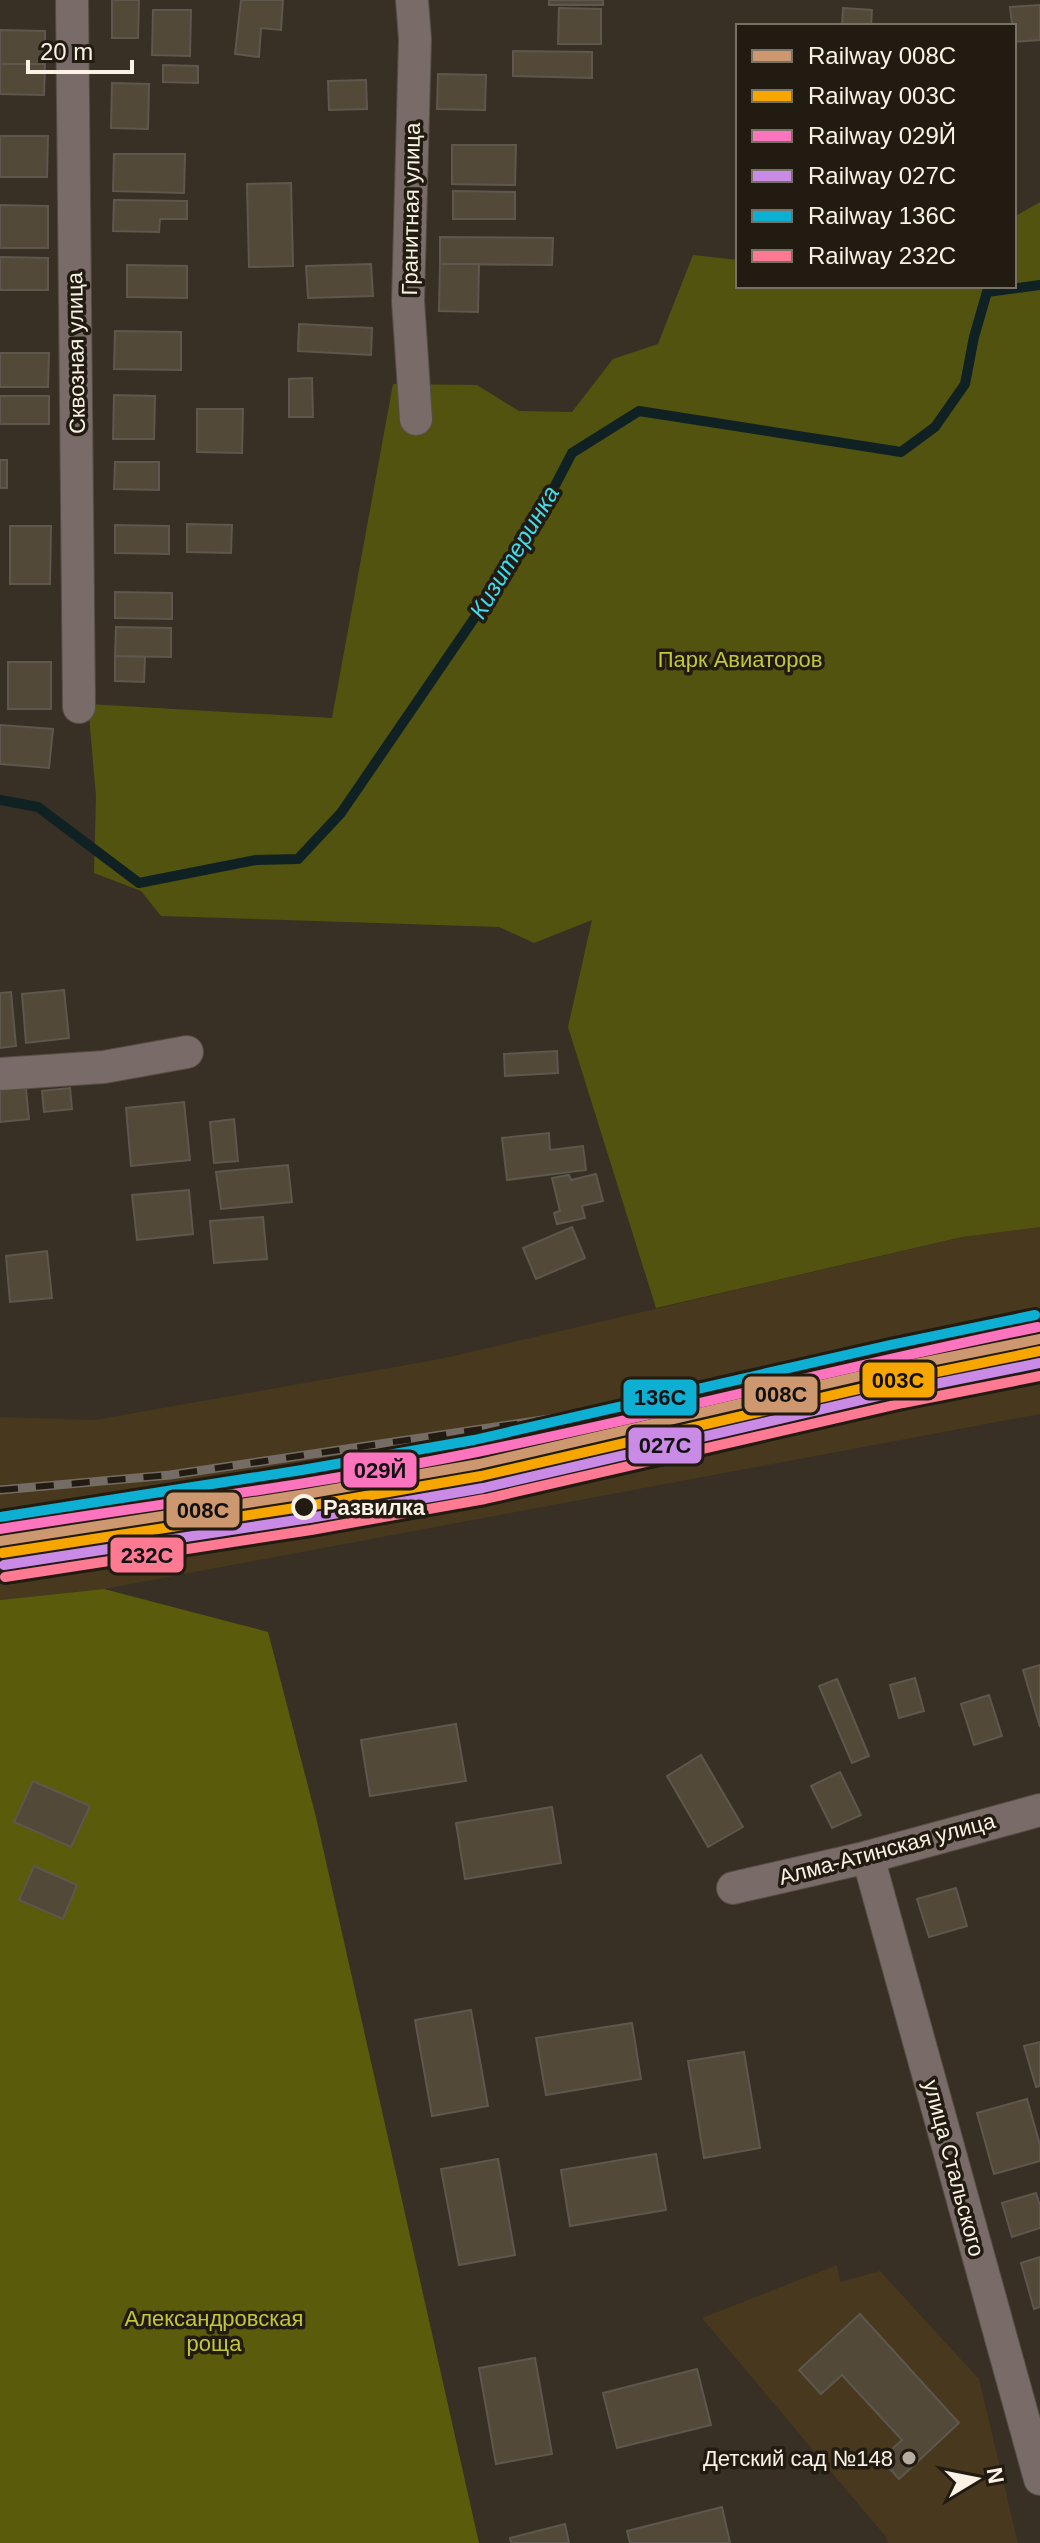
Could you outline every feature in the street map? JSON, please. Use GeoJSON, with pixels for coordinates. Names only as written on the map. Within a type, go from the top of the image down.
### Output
{"type":"FeatureCollection","features":[{"type":"Feature","properties":{"kind":"street","name":"Сквозная улица"},"geometry":{"type":"LineString","coordinates":[[72,0],[79,707]]}},
{"type":"Feature","properties":{"kind":"street","name":"Гранитная улица"},"geometry":{"type":"LineString","coordinates":[[412,0],[415,39],[408,301],[416,419]]}},
{"type":"Feature","properties":{"kind":"street"},"geometry":{"type":"LineString","coordinates":[[0,1074],[104,1067],[187,1052]]}},
{"type":"Feature","properties":{"kind":"street","name":"Алма-Атинская улица"},"geometry":{"type":"LineString","coordinates":[[733,1888],[868,1857],[1040,1810]]}},
{"type":"Feature","properties":{"kind":"street","name":"улица Стальского"},"geometry":{"type":"LineString","coordinates":[[868,1857],[1040,2479]]}},
{"type":"Feature","properties":{"kind":"shaded area"},"geometry":{"type":"Polygon","coordinates":[[[1040,1219],[1040,1414],[104,1589],[0,1600],[0,1417],[95,1420],[440,1359],[1040,1219]]]}},
{"type":"Feature","properties":{"kind":"shaded area","name":"Детский сад №148"},"geometry":{"type":"Polygon","coordinates":[[[837,2265],[840,2282],[880,2271],[979,2379],[1018,2543],[888,2543],[702,2318],[837,2265]]]}},
{"type":"Feature","properties":{"kind":"green space","name":"Парк Авиаторов"},"geometry":{"type":"Polygon","coordinates":[[[1040,202],[1040,1227],[962,1237],[656,1308],[568,1027],[592,920],[534,943],[499,927],[161,916],[141,891],[94,873],[96,796],[88,704],[332,718],[393,384],[477,385],[519,411],[572,412],[613,359],[658,344],[693,255],[736,260],[736,288],[1016,288],[1016,216],[1040,202]]]}},
{"type":"Feature","properties":{"kind":"green space","name":"Александровская роща"},"geometry":{"type":"Polygon","coordinates":[[[104,1589],[268,1632],[316,1817],[479,2543],[0,2543],[0,1600],[104,1589]]]}},
{"type":"Feature","properties":{"kind":"building"},"geometry":{"type":"Polygon","coordinates":[[[112,0],[139,0],[138,38],[112,38],[112,0]]]}},
{"type":"Feature","properties":{"kind":"building"},"geometry":{"type":"Polygon","coordinates":[[[241,0],[283,0],[281,30],[261,28],[259,57],[235,54],[241,0]]]}},
{"type":"Feature","properties":{"kind":"building"},"geometry":{"type":"Polygon","coordinates":[[[549,0],[603,0],[603,5],[549,5],[549,0]]]}},
{"type":"Feature","properties":{"kind":"building"},"geometry":{"type":"Polygon","coordinates":[[[1040,5],[1040,40],[1016,42],[1016,24],[1012,24],[1010,7],[1040,5]]]}},
{"type":"Feature","properties":{"kind":"building"},"geometry":{"type":"Polygon","coordinates":[[[559,8],[601,9],[601,44],[558,44],[559,8]]]}},
{"type":"Feature","properties":{"kind":"building"},"geometry":{"type":"Polygon","coordinates":[[[843,8],[872,10],[871,24],[842,24],[843,8]]]}},
{"type":"Feature","properties":{"kind":"building"},"geometry":{"type":"Polygon","coordinates":[[[153,10],[191,10],[190,56],[152,55],[153,10]]]}},
{"type":"Feature","properties":{"kind":"building"},"geometry":{"type":"Polygon","coordinates":[[[0,30],[45,31],[45,64],[0,64],[0,30]]]}},
{"type":"Feature","properties":{"kind":"building"},"geometry":{"type":"Polygon","coordinates":[[[513,51],[592,52],[592,78],[513,76],[513,51]]]}},
{"type":"Feature","properties":{"kind":"building"},"geometry":{"type":"Polygon","coordinates":[[[0,64],[45,64],[44,95],[0,94],[0,64]]]}},
{"type":"Feature","properties":{"kind":"building"},"geometry":{"type":"Polygon","coordinates":[[[163,65],[198,66],[198,83],[163,82],[163,65]]]}},
{"type":"Feature","properties":{"kind":"building"},"geometry":{"type":"Polygon","coordinates":[[[438,74],[486,75],[485,110],[437,109],[438,74]]]}},
{"type":"Feature","properties":{"kind":"building"},"geometry":{"type":"Polygon","coordinates":[[[366,80],[367,109],[329,110],[328,81],[366,80]]]}},
{"type":"Feature","properties":{"kind":"building"},"geometry":{"type":"Polygon","coordinates":[[[112,83],[149,84],[148,129],[111,128],[112,83]]]}},
{"type":"Feature","properties":{"kind":"building"},"geometry":{"type":"Polygon","coordinates":[[[0,136],[48,136],[47,177],[0,177],[0,136]]]}},
{"type":"Feature","properties":{"kind":"building"},"geometry":{"type":"Polygon","coordinates":[[[452,145],[516,145],[515,185],[452,184],[452,145]]]}},
{"type":"Feature","properties":{"kind":"building"},"geometry":{"type":"Polygon","coordinates":[[[114,154],[185,154],[184,193],[113,191],[114,154]]]}},
{"type":"Feature","properties":{"kind":"building"},"geometry":{"type":"Polygon","coordinates":[[[291,183],[293,266],[249,267],[247,184],[291,183]]]}},
{"type":"Feature","properties":{"kind":"building"},"geometry":{"type":"Polygon","coordinates":[[[453,191],[515,192],[515,219],[453,219],[453,191]]]}},
{"type":"Feature","properties":{"kind":"building"},"geometry":{"type":"Polygon","coordinates":[[[114,200],[187,201],[187,219],[160,219],[159,232],[113,231],[114,200]]]}},
{"type":"Feature","properties":{"kind":"building"},"geometry":{"type":"Polygon","coordinates":[[[0,205],[48,206],[48,248],[0,248],[0,205]]]}},
{"type":"Feature","properties":{"kind":"building"},"geometry":{"type":"Polygon","coordinates":[[[440,237],[553,238],[552,265],[440,264],[440,237]]]}},
{"type":"Feature","properties":{"kind":"building"},"geometry":{"type":"Polygon","coordinates":[[[0,257],[48,258],[48,290],[0,290],[0,257]]]}},
{"type":"Feature","properties":{"kind":"building"},"geometry":{"type":"Polygon","coordinates":[[[371,264],[373,296],[308,298],[306,266],[371,264]]]}},
{"type":"Feature","properties":{"kind":"building"},"geometry":{"type":"Polygon","coordinates":[[[440,264],[479,264],[478,312],[439,311],[440,264]]]}},
{"type":"Feature","properties":{"kind":"building"},"geometry":{"type":"Polygon","coordinates":[[[127,265],[187,266],[187,298],[127,297],[127,265]]]}},
{"type":"Feature","properties":{"kind":"building"},"geometry":{"type":"Polygon","coordinates":[[[299,324],[372,328],[371,355],[298,351],[299,324]]]}},
{"type":"Feature","properties":{"kind":"building"},"geometry":{"type":"Polygon","coordinates":[[[115,331],[181,332],[181,370],[114,369],[115,331]]]}},
{"type":"Feature","properties":{"kind":"building"},"geometry":{"type":"Polygon","coordinates":[[[0,353],[49,353],[48,387],[0,387],[0,353]]]}},
{"type":"Feature","properties":{"kind":"building"},"geometry":{"type":"Polygon","coordinates":[[[312,378],[313,417],[289,417],[289,379],[312,378]]]}},
{"type":"Feature","properties":{"kind":"building"},"geometry":{"type":"Polygon","coordinates":[[[114,395],[155,396],[154,439],[113,439],[114,395]]]}},
{"type":"Feature","properties":{"kind":"building"},"geometry":{"type":"Polygon","coordinates":[[[0,396],[49,396],[49,424],[0,424],[0,396]]]}},
{"type":"Feature","properties":{"kind":"building"},"geometry":{"type":"Polygon","coordinates":[[[197,409],[243,409],[242,453],[197,452],[197,409]]]}},
{"type":"Feature","properties":{"kind":"building"},"geometry":{"type":"Polygon","coordinates":[[[0,460],[7,460],[7,488],[0,488],[0,460]]]}},
{"type":"Feature","properties":{"kind":"building"},"geometry":{"type":"Polygon","coordinates":[[[115,462],[159,462],[159,490],[114,489],[115,462]]]}},
{"type":"Feature","properties":{"kind":"building"},"geometry":{"type":"Polygon","coordinates":[[[187,524],[232,525],[231,553],[187,552],[187,524]]]}},
{"type":"Feature","properties":{"kind":"building"},"geometry":{"type":"Polygon","coordinates":[[[115,525],[169,526],[169,554],[115,553],[115,525]]]}},
{"type":"Feature","properties":{"kind":"building"},"geometry":{"type":"Polygon","coordinates":[[[10,526],[51,526],[50,584],[10,584],[10,526]]]}},
{"type":"Feature","properties":{"kind":"building"},"geometry":{"type":"Polygon","coordinates":[[[115,592],[172,593],[172,619],[115,618],[115,592]]]}},
{"type":"Feature","properties":{"kind":"building"},"geometry":{"type":"Polygon","coordinates":[[[116,627],[171,628],[171,657],[115,656],[116,627]]]}},
{"type":"Feature","properties":{"kind":"building"},"geometry":{"type":"Polygon","coordinates":[[[115,656],[145,657],[144,682],[115,681],[115,656]]]}},
{"type":"Feature","properties":{"kind":"building"},"geometry":{"type":"Polygon","coordinates":[[[8,662],[51,662],[51,709],[8,709],[8,662]]]}},
{"type":"Feature","properties":{"kind":"building"},"geometry":{"type":"Polygon","coordinates":[[[0,725],[53,729],[49,768],[0,764],[0,725]]]}},
{"type":"Feature","properties":{"kind":"building"},"geometry":{"type":"Polygon","coordinates":[[[64,990],[69,1038],[26,1043],[22,994],[64,990]]]}},
{"type":"Feature","properties":{"kind":"building"},"geometry":{"type":"Polygon","coordinates":[[[11,992],[16,1046],[0,1048],[0,993],[11,992]]]}},
{"type":"Feature","properties":{"kind":"building"},"geometry":{"type":"Polygon","coordinates":[[[557,1051],[558,1073],[505,1076],[504,1054],[557,1051]]]}},
{"type":"Feature","properties":{"kind":"building"},"geometry":{"type":"Polygon","coordinates":[[[25,1080],[29,1119],[0,1122],[0,1083],[25,1080]]]}},
{"type":"Feature","properties":{"kind":"building"},"geometry":{"type":"Polygon","coordinates":[[[70,1088],[72,1109],[44,1112],[42,1091],[70,1088]]]}},
{"type":"Feature","properties":{"kind":"building"},"geometry":{"type":"Polygon","coordinates":[[[184,1102],[190,1160],[131,1166],[126,1108],[184,1102]]]}},
{"type":"Feature","properties":{"kind":"building"},"geometry":{"type":"Polygon","coordinates":[[[234,1119],[238,1161],[214,1163],[210,1122],[234,1119]]]}},
{"type":"Feature","properties":{"kind":"building"},"geometry":{"type":"Polygon","coordinates":[[[549,1133],[550,1150],[583,1146],[586,1170],[507,1180],[502,1138],[549,1133]]]}},
{"type":"Feature","properties":{"kind":"building"},"geometry":{"type":"Polygon","coordinates":[[[288,1165],[292,1202],[221,1209],[216,1172],[288,1165]]]}},
{"type":"Feature","properties":{"kind":"building"},"geometry":{"type":"Polygon","coordinates":[[[596,1174],[603,1201],[582,1206],[585,1218],[557,1224],[554,1213],[560,1211],[552,1178],[569,1175],[571,1180],[596,1174]]]}},
{"type":"Feature","properties":{"kind":"building"},"geometry":{"type":"Polygon","coordinates":[[[189,1190],[193,1234],[137,1240],[132,1195],[189,1190]]]}},
{"type":"Feature","properties":{"kind":"building"},"geometry":{"type":"Polygon","coordinates":[[[263,1217],[267,1259],[214,1263],[210,1221],[263,1217]]]}},
{"type":"Feature","properties":{"kind":"building"},"geometry":{"type":"Polygon","coordinates":[[[572,1227],[585,1258],[536,1279],[523,1248],[572,1227]]]}},
{"type":"Feature","properties":{"kind":"building"},"geometry":{"type":"Polygon","coordinates":[[[47,1251],[52,1298],[10,1302],[6,1256],[47,1251]]]}},
{"type":"Feature","properties":{"kind":"building"},"geometry":{"type":"Polygon","coordinates":[[[1040,1665],[1040,1727],[1023,1670],[1040,1665]]]}},
{"type":"Feature","properties":{"kind":"building"},"geometry":{"type":"Polygon","coordinates":[[[915,1678],[924,1711],[899,1718],[890,1685],[915,1678]]]}},
{"type":"Feature","properties":{"kind":"building"},"geometry":{"type":"Polygon","coordinates":[[[837,1679],[869,1756],[852,1763],[819,1686],[837,1679]]]}},
{"type":"Feature","properties":{"kind":"building"},"geometry":{"type":"Polygon","coordinates":[[[989,1695],[1002,1736],[974,1745],[961,1704],[989,1695]]]}},
{"type":"Feature","properties":{"kind":"building"},"geometry":{"type":"Polygon","coordinates":[[[456,1724],[466,1781],[370,1796],[361,1740],[456,1724]]]}},
{"type":"Feature","properties":{"kind":"building"},"geometry":{"type":"Polygon","coordinates":[[[701,1755],[743,1827],[708,1847],[667,1776],[701,1755]]]}},
{"type":"Feature","properties":{"kind":"building"},"geometry":{"type":"Polygon","coordinates":[[[840,1772],[861,1815],[832,1828],[811,1786],[840,1772]]]}},
{"type":"Feature","properties":{"kind":"building"},"geometry":{"type":"Polygon","coordinates":[[[33,1781],[90,1806],[71,1847],[14,1822],[33,1781]]]}},
{"type":"Feature","properties":{"kind":"building"},"geometry":{"type":"Polygon","coordinates":[[[552,1807],[561,1863],[465,1879],[456,1823],[552,1807]]]}},
{"type":"Feature","properties":{"kind":"building"},"geometry":{"type":"Polygon","coordinates":[[[34,1866],[77,1885],[63,1919],[19,1900],[34,1866]]]}},
{"type":"Feature","properties":{"kind":"building"},"geometry":{"type":"Polygon","coordinates":[[[956,1888],[967,1926],[929,1937],[917,1899],[956,1888]]]}},
{"type":"Feature","properties":{"kind":"building"},"geometry":{"type":"Polygon","coordinates":[[[471,2010],[488,2106],[432,2116],[415,2020],[471,2010]]]}},
{"type":"Feature","properties":{"kind":"building"},"geometry":{"type":"Polygon","coordinates":[[[632,2023],[641,2079],[546,2095],[536,2038],[632,2023]]]}},
{"type":"Feature","properties":{"kind":"building"},"geometry":{"type":"Polygon","coordinates":[[[1040,2042],[1040,2086],[1036,2087],[1024,2046],[1040,2042]]]}},
{"type":"Feature","properties":{"kind":"building"},"geometry":{"type":"Polygon","coordinates":[[[744,2052],[760,2148],[704,2158],[688,2061],[744,2052]]]}},
{"type":"Feature","properties":{"kind":"building"},"geometry":{"type":"Polygon","coordinates":[[[1027,2099],[1040,2145],[1040,2161],[994,2174],[977,2113],[1027,2099]]]}},
{"type":"Feature","properties":{"kind":"building"},"geometry":{"type":"Polygon","coordinates":[[[656,2154],[666,2210],[570,2226],[561,2170],[656,2154]]]}},
{"type":"Feature","properties":{"kind":"building"},"geometry":{"type":"Polygon","coordinates":[[[498,2159],[515,2255],[459,2265],[441,2169],[498,2159]]]}},
{"type":"Feature","properties":{"kind":"building"},"geometry":{"type":"Polygon","coordinates":[[[1036,2193],[1040,2206],[1040,2228],[1012,2237],[1002,2203],[1036,2193]]]}},
{"type":"Feature","properties":{"kind":"building"},"geometry":{"type":"Polygon","coordinates":[[[1040,2257],[1040,2307],[1034,2309],[1021,2263],[1040,2257]]]}},
{"type":"Feature","properties":{"kind":"building"},"geometry":{"type":"Polygon","coordinates":[[[860,2314],[959,2423],[899,2479],[881,2459],[902,2440],[842,2375],[821,2394],[799,2370],[860,2314]]]}},
{"type":"Feature","properties":{"kind":"building"},"geometry":{"type":"Polygon","coordinates":[[[535,2358],[552,2454],[496,2464],[479,2368],[535,2358]]]}},
{"type":"Feature","properties":{"kind":"building"},"geometry":{"type":"Polygon","coordinates":[[[697,2369],[711,2425],[617,2448],[603,2393],[697,2369]]]}},
{"type":"Feature","properties":{"kind":"building"},"geometry":{"type":"Polygon","coordinates":[[[722,2507],[730,2543],[630,2543],[627,2531],[722,2507]]]}},
{"type":"Feature","properties":{"kind":"building"},"geometry":{"type":"Polygon","coordinates":[[[565,2524],[569,2543],[511,2543],[510,2538],[565,2524]]]}},
{"type":"Feature","properties":{"kind":"waterway","name":"Кизитеринка"},"geometry":{"type":"LineString","coordinates":[[0,800],[38,807],[139,883],[256,860],[298,859],[341,813],[523,547],[572,453],[639,411],[901,452],[935,427],[965,384],[987,292],[1040,285]]}},
{"type":"Feature","properties":{"kind":"railway"},"geometry":{"type":"LineString","coordinates":[[0,1490],[170,1475],[895,1368]]}},
{"type":"Feature","properties":{"kind":"rail line","name":"136С"},"geometry":{"type":"LineString","coordinates":[[0,1517],[474,1440],[1035,1315]]}},
{"type":"Feature","properties":{"kind":"rail line","name":"029Й"},"geometry":{"type":"LineString","coordinates":[[0,1529],[299,1484],[477,1452],[1038,1327]]}},
{"type":"Feature","properties":{"kind":"rail line","name":"008С"},"geometry":{"type":"LineString","coordinates":[[0,1541],[479,1464],[895,1368],[1040,1339]]}},
{"type":"Feature","properties":{"kind":"rail line","name":"003С"},"geometry":{"type":"LineString","coordinates":[[2,1553],[481,1476],[898,1380],[1040,1351]]}},
{"type":"Feature","properties":{"kind":"rail line","name":"027С"},"geometry":{"type":"LineString","coordinates":[[4,1565],[483,1488],[900,1391],[1040,1363]]}},
{"type":"Feature","properties":{"kind":"rail line","name":"232C"},"geometry":{"type":"LineString","coordinates":[[5,1577],[311,1530],[485,1499],[903,1403],[1040,1376]]}},
{"type":"Feature","properties":{"kind":"place","name":"Развилка"},"geometry":{"type":"Point","coordinates":[304,1507]}},
{"type":"Feature","properties":{"kind":"place","name":"Детский сад №148"},"geometry":{"type":"Point","coordinates":[909,2458]}}]}
